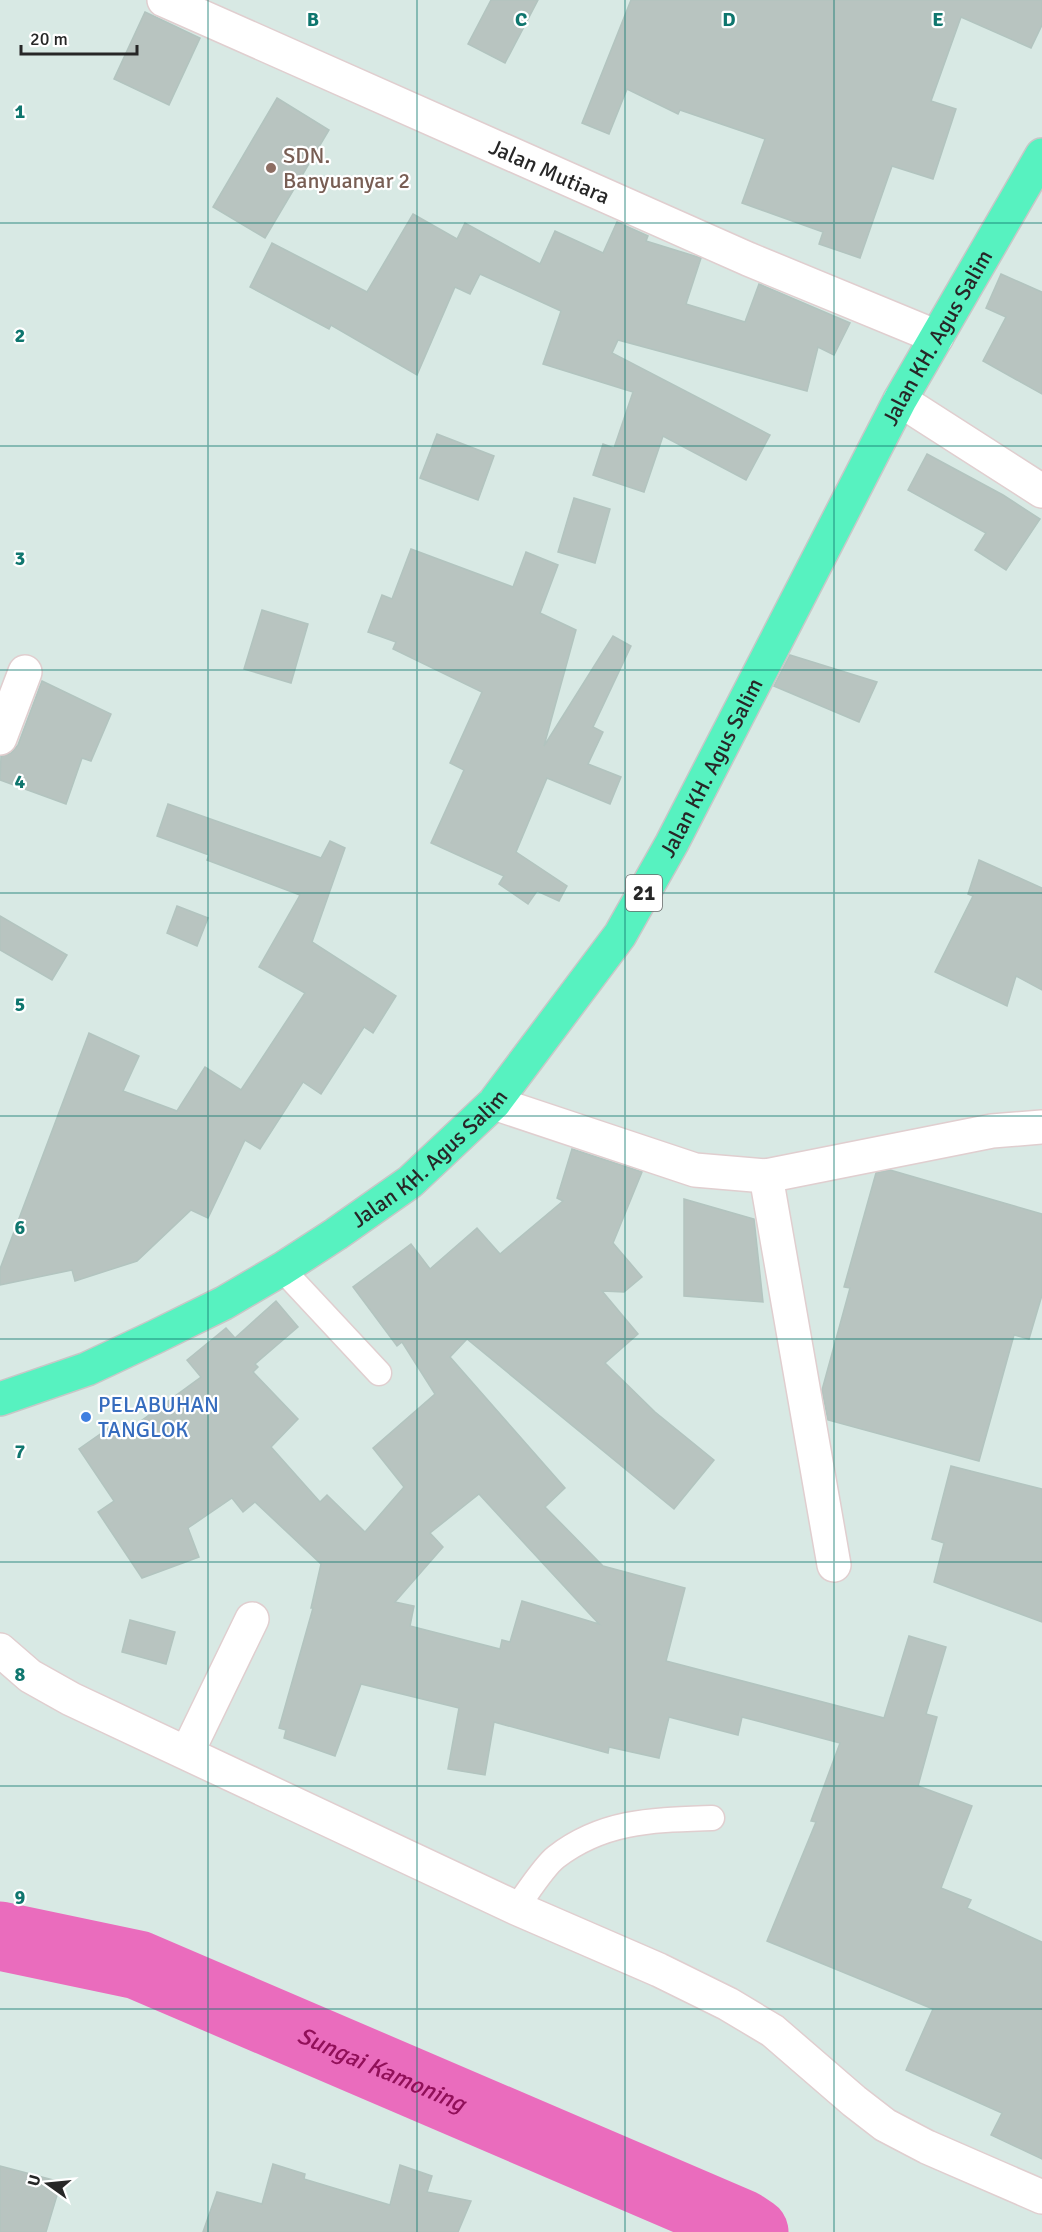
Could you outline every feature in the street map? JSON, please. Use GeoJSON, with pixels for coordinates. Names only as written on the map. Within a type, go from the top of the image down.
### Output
{"type":"FeatureCollection","features":[{"type":"Feature","properties":{"kind":"highway","name":"Jalan KH. Agus Salim"},"geometry":{"type":"LineString","coordinates":[[0,1400],[87,1369],[224,1303],[282,1269],[410,1182],[494,1103],[620,935],[672,843],[900,400],[1042,155]]}},
{"type":"Feature","properties":{"kind":"street","name":"Jalan Mutiara"},"geometry":{"type":"LineString","coordinates":[[164,0],[748,259],[937,338]]}},
{"type":"Feature","properties":{"kind":"street"},"geometry":{"type":"LineString","coordinates":[[900,400],[1042,491]]}},
{"type":"Feature","properties":{"kind":"street"},"geometry":{"type":"LineString","coordinates":[[0,738],[24,672]]}},
{"type":"Feature","properties":{"kind":"street"},"geometry":{"type":"LineString","coordinates":[[494,1103],[695,1170],[766,1176],[992,1131],[1042,1127]]}},
{"type":"Feature","properties":{"kind":"street"},"geometry":{"type":"LineString","coordinates":[[766,1176],[834,1565]]}},
{"type":"Feature","properties":{"kind":"street"},"geometry":{"type":"LineString","coordinates":[[187,1753],[252,1619]]}},
{"type":"Feature","properties":{"kind":"street"},"geometry":{"type":"LineString","coordinates":[[0,1650],[30,1676],[71,1699],[516,1908],[659,1970],[728,2004],[773,2031],[885,2125],[927,2147],[1042,2197]]}},
{"type":"Feature","properties":{"kind":"lane"},"geometry":{"type":"LineString","coordinates":[[282,1269],[379,1372]]}},
{"type":"Feature","properties":{"kind":"lane"},"geometry":{"type":"LineString","coordinates":[[516,1908],[555,1858],[590,1837],[626,1824],[660,1819],[712,1818]]}},
{"type":"Feature","properties":{"kind":"building"},"geometry":{"type":"Polygon","coordinates":[[[491,0],[538,0],[505,63],[468,44],[491,0]]]}},
{"type":"Feature","properties":{"kind":"building"},"geometry":{"type":"Polygon","coordinates":[[[631,0],[1042,0],[1042,25],[1031,48],[961,17],[931,101],[956,109],[933,179],[892,166],[860,258],[819,244],[823,232],[742,203],[765,139],[680,110],[678,114],[627,89],[609,134],[582,123],[631,0]]]}},
{"type":"Feature","properties":{"kind":"building"},"geometry":{"type":"Polygon","coordinates":[[[145,12],[200,38],[169,105],[114,79],[145,12]]]}},
{"type":"Feature","properties":{"kind":"building","name":"SDN. Banyuanyar 2"},"geometry":{"type":"Polygon","coordinates":[[[277,98],[329,130],[265,238],[213,207],[277,98]]]}},
{"type":"Feature","properties":{"kind":"building"},"geometry":{"type":"Polygon","coordinates":[[[413,214],[457,239],[465,223],[540,264],[555,231],[603,253],[617,222],[648,236],[646,241],[701,258],[686,304],[745,322],[759,284],[850,323],[834,355],[818,347],[807,391],[618,340],[612,353],[770,435],[746,480],[663,436],[644,492],[593,475],[603,444],[614,448],[633,392],[543,364],[561,311],[480,274],[470,294],[455,287],[417,375],[331,325],[329,329],[250,287],[272,243],[367,292],[413,214]]]}},
{"type":"Feature","properties":{"kind":"building"},"geometry":{"type":"Polygon","coordinates":[[[1001,274],[1042,292],[1042,394],[983,361],[1006,317],[986,308],[1001,274]]]}},
{"type":"Feature","properties":{"kind":"building"},"geometry":{"type":"Polygon","coordinates":[[[437,434],[494,456],[478,500],[420,478],[437,434]]]}},
{"type":"Feature","properties":{"kind":"building"},"geometry":{"type":"Polygon","coordinates":[[[927,454],[1003,495],[1040,519],[1006,570],[975,550],[986,533],[908,490],[927,454]]]}},
{"type":"Feature","properties":{"kind":"building"},"geometry":{"type":"Polygon","coordinates":[[[574,498],[610,509],[595,563],[558,552],[574,498]]]}},
{"type":"Feature","properties":{"kind":"building"},"geometry":{"type":"Polygon","coordinates":[[[411,549],[513,587],[526,552],[558,565],[540,613],[576,630],[544,746],[613,636],[631,646],[593,727],[603,732],[588,764],[621,777],[610,804],[547,778],[516,852],[567,886],[559,901],[537,891],[528,904],[499,884],[504,876],[431,843],[464,770],[450,763],[482,692],[393,649],[396,642],[368,632],[382,595],[392,599],[411,549]]]}},
{"type":"Feature","properties":{"kind":"building"},"geometry":{"type":"Polygon","coordinates":[[[262,610],[308,624],[291,683],[244,669],[262,610]]]}},
{"type":"Feature","properties":{"kind":"building"},"geometry":{"type":"Polygon","coordinates":[[[790,655],[877,682],[859,722],[774,686],[790,655]]]}},
{"type":"Feature","properties":{"kind":"building"},"geometry":{"type":"Polygon","coordinates":[[[42,681],[111,714],[91,761],[82,758],[66,804],[0,780],[1,756],[11,753],[18,745],[42,681]]]}},
{"type":"Feature","properties":{"kind":"building"},"geometry":{"type":"Polygon","coordinates":[[[168,804],[321,858],[330,841],[345,848],[312,942],[396,996],[373,1033],[364,1027],[321,1094],[303,1082],[260,1149],[245,1140],[208,1218],[191,1210],[137,1261],[75,1281],[72,1270],[0,1285],[0,1269],[89,1033],[139,1056],[123,1091],[177,1111],[205,1067],[241,1090],[305,993],[259,967],[300,895],[207,860],[209,855],[157,836],[168,804]]]}},
{"type":"Feature","properties":{"kind":"building"},"geometry":{"type":"Polygon","coordinates":[[[979,860],[1042,888],[1042,990],[1016,976],[1007,1006],[935,972],[973,896],[968,894],[979,860]]]}},
{"type":"Feature","properties":{"kind":"building"},"geometry":{"type":"Polygon","coordinates":[[[177,906],[208,918],[197,946],[167,933],[177,906]]]}},
{"type":"Feature","properties":{"kind":"building"},"geometry":{"type":"Polygon","coordinates":[[[0,916],[67,955],[52,980],[0,950],[0,916]]]}},
{"type":"Feature","properties":{"kind":"building"},"geometry":{"type":"Polygon","coordinates":[[[572,1149],[642,1172],[613,1243],[642,1277],[624,1292],[602,1291],[638,1334],[605,1363],[655,1412],[714,1460],[674,1509],[467,1339],[450,1357],[565,1488],[545,1507],[603,1566],[685,1588],[666,1661],[884,1718],[909,1636],[946,1647],[926,1714],[937,1717],[918,1786],[972,1806],[941,1888],[971,1900],[967,1908],[1042,1942],[1042,2159],[991,2135],[1002,2113],[906,2070],[933,2009],[767,1941],[816,1822],[811,1821],[840,1743],[742,1717],[738,1735],[669,1717],[659,1758],[609,1747],[608,1753],[494,1722],[485,1775],[448,1769],[459,1708],[361,1684],[335,1756],[284,1738],[286,1730],[279,1728],[313,1608],[311,1608],[321,1564],[255,1502],[243,1512],[232,1498],[188,1528],[199,1557],[142,1578],[98,1512],[114,1501],[79,1449],[116,1423],[123,1434],[201,1377],[187,1360],[226,1328],[235,1338],[276,1301],[298,1327],[255,1364],[258,1367],[253,1372],[298,1419],[271,1447],[320,1502],[327,1495],[365,1532],[404,1487],[373,1448],[435,1394],[402,1342],[397,1346],[353,1287],[411,1244],[430,1269],[477,1228],[500,1254],[563,1201],[557,1198],[572,1149]],[[479,1494],[430,1533],[443,1547],[395,1602],[414,1606],[410,1626],[500,1649],[502,1640],[510,1642],[522,1601],[599,1624],[479,1494]]]}},
{"type":"Feature","properties":{"kind":"building"},"geometry":{"type":"Polygon","coordinates":[[[890,1170],[1042,1214],[1042,1295],[1029,1339],[1014,1335],[979,1461],[828,1420],[822,1390],[850,1288],[844,1287],[876,1173],[890,1170]]]}},
{"type":"Feature","properties":{"kind":"building"},"geometry":{"type":"Polygon","coordinates":[[[684,1199],[754,1219],[763,1302],[684,1296],[684,1199]]]}},
{"type":"Feature","properties":{"kind":"building"},"geometry":{"type":"Polygon","coordinates":[[[951,1466],[1042,1489],[1042,1622],[934,1582],[944,1543],[932,1539],[951,1466]]]}},
{"type":"Feature","properties":{"kind":"building"},"geometry":{"type":"Polygon","coordinates":[[[130,1620],[175,1632],[166,1664],[122,1652],[130,1620]]]}},
{"type":"Feature","properties":{"kind":"building"},"geometry":{"type":"Polygon","coordinates":[[[273,2164],[305,2174],[304,2179],[390,2205],[400,2165],[432,2176],[427,2192],[471,2201],[458,2232],[203,2232],[217,2192],[262,2204],[273,2164]]]}},
{"type":"Feature","properties":{"kind":"building"},"geometry":{"type":"Polygon","coordinates":[[[0,2166],[61,2182],[46,2232],[0,2232],[0,2166]]]}},
{"type":"Feature","properties":{"kind":"waterway","name":"Sungai Kamoning"},"geometry":{"type":"LineString","coordinates":[[0,1936],[138,1965],[742,2224],[754,2232]]}},
{"type":"Feature","properties":{"kind":"place","name":"SDN. Banyuanyar 2"},"geometry":{"type":"Point","coordinates":[271,168]}},
{"type":"Feature","properties":{"kind":"place","name":"PELABUHAN TANGLOK"},"geometry":{"type":"Point","coordinates":[86,1417]}}]}
